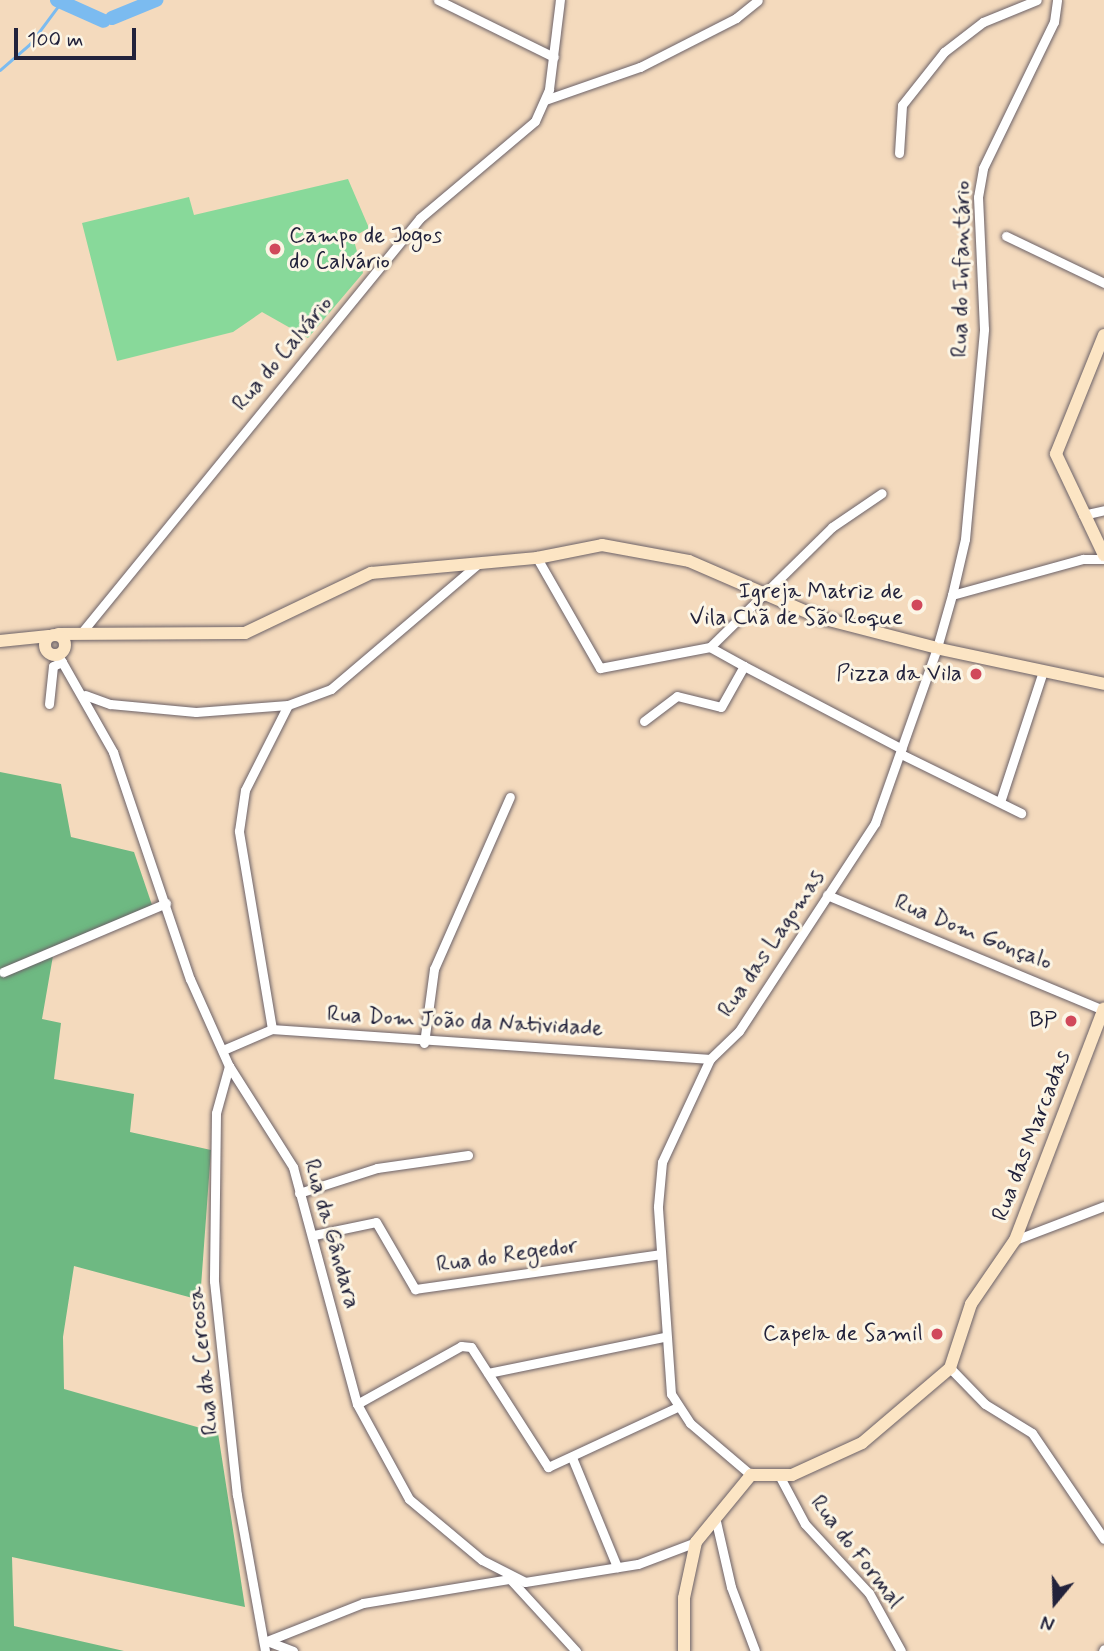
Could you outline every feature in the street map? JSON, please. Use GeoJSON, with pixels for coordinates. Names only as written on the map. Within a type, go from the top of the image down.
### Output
{"type":"FeatureCollection","features":[{"type":"Feature","properties":{"kind":"street"},"geometry":{"type":"LineString","coordinates":[[438,0],[554,57]]}},
{"type":"Feature","properties":{"kind":"street","name":"Rua do Calvário"},"geometry":{"type":"LineString","coordinates":[[82,632],[420,218],[535,121],[545,100],[554,57],[560,0]]}},
{"type":"Feature","properties":{"kind":"street"},"geometry":{"type":"LineString","coordinates":[[545,100],[640,67],[736,18],[758,0]]}},
{"type":"Feature","properties":{"kind":"street"},"geometry":{"type":"LineString","coordinates":[[899,153],[902,104],[944,52],[983,22],[1037,0]]}},
{"type":"Feature","properties":{"kind":"street","name":"Rua do Infantário"},"geometry":{"type":"LineString","coordinates":[[937,648],[953,595],[965,539],[984,329],[978,197],[983,168],[1054,22],[1057,0]]}},
{"type":"Feature","properties":{"kind":"street"},"geometry":{"type":"LineString","coordinates":[[1006,236],[1104,283]]}},
{"type":"Feature","properties":{"kind":"street"},"geometry":{"type":"LineString","coordinates":[[953,595],[1102,553],[1056,454],[1104,335]]}},
{"type":"Feature","properties":{"kind":"street"},"geometry":{"type":"LineString","coordinates":[[537,558],[600,668],[710,647],[766,595],[832,527],[882,493]]}},
{"type":"Feature","properties":{"kind":"street"},"geometry":{"type":"LineString","coordinates":[[1083,516],[1104,510]]}},
{"type":"Feature","properties":{"kind":"street"},"geometry":{"type":"LineString","coordinates":[[0,641],[51,640],[82,632],[245,634],[371,573],[537,558],[628,546],[689,561],[821,618],[937,648],[1104,684]]}},
{"type":"Feature","properties":{"kind":"street"},"geometry":{"type":"LineString","coordinates":[[85,695],[110,704],[196,712],[288,705],[331,689],[480,563]]}},
{"type":"Feature","properties":{"kind":"street"},"geometry":{"type":"LineString","coordinates":[[49,704],[53,666],[82,632]]}},
{"type":"Feature","properties":{"kind":"street"},"geometry":{"type":"LineString","coordinates":[[51,640],[62,654]]}},
{"type":"Feature","properties":{"kind":"street"},"geometry":{"type":"LineString","coordinates":[[51,640],[62,654]]}},
{"type":"Feature","properties":{"kind":"street"},"geometry":{"type":"LineString","coordinates":[[710,647],[901,752],[1021,813]]}},
{"type":"Feature","properties":{"kind":"street","name":"Rua das Lagomas"},"geometry":{"type":"LineString","coordinates":[[677,1407],[664,1337],[662,1162],[710,1059],[738,1031],[875,823],[937,648]]}},
{"type":"Feature","properties":{"kind":"street","name":"Rua da Gândara"},"geometry":{"type":"LineString","coordinates":[[62,654],[113,752],[190,979],[229,1066],[276,1136],[299,1193],[314,1235],[357,1404],[409,1499],[510,1579],[576,1651]]}},
{"type":"Feature","properties":{"kind":"street"},"geometry":{"type":"LineString","coordinates":[[644,721],[677,696],[721,707],[744,666]]}},
{"type":"Feature","properties":{"kind":"street"},"geometry":{"type":"LineString","coordinates":[[1000,802],[1043,671]]}},
{"type":"Feature","properties":{"kind":"street"},"geometry":{"type":"LineString","coordinates":[[272,1029],[239,831],[245,790],[288,705]]}},
{"type":"Feature","properties":{"kind":"street"},"geometry":{"type":"LineString","coordinates":[[424,1043],[434,969],[510,797]]}},
{"type":"Feature","properties":{"kind":"street","name":"Rua Dom Gonçalo"},"geometry":{"type":"LineString","coordinates":[[827,895],[1104,1009]]}},
{"type":"Feature","properties":{"kind":"street"},"geometry":{"type":"LineString","coordinates":[[3,972],[166,904]]}},
{"type":"Feature","properties":{"kind":"street","name":"Rua das Marcadas"},"geometry":{"type":"LineString","coordinates":[[950,1368],[971,1304],[1015,1240],[1099,1035],[1104,1009]]}},
{"type":"Feature","properties":{"kind":"street","name":"Rua Dom João da Natividade"},"geometry":{"type":"LineString","coordinates":[[223,1050],[272,1029],[424,1043],[710,1059]]}},
{"type":"Feature","properties":{"kind":"street","name":"Rua da Cercosa"},"geometry":{"type":"LineString","coordinates":[[229,1066],[216,1113],[214,1281],[237,1495],[266,1646]]}},
{"type":"Feature","properties":{"kind":"street"},"geometry":{"type":"LineString","coordinates":[[299,1193],[377,1168],[468,1155]]}},
{"type":"Feature","properties":{"kind":"street"},"geometry":{"type":"LineString","coordinates":[[1015,1240],[1104,1206]]}},
{"type":"Feature","properties":{"kind":"street","name":"Rua do Regedor"},"geometry":{"type":"LineString","coordinates":[[314,1235],[376,1222],[415,1289],[661,1254]]}},
{"type":"Feature","properties":{"kind":"street"},"geometry":{"type":"LineString","coordinates":[[488,1373],[664,1337]]}},
{"type":"Feature","properties":{"kind":"street"},"geometry":{"type":"LineString","coordinates":[[357,1404],[461,1346],[471,1347],[548,1467],[573,1460],[677,1407],[751,1475],[780,1477],[879,1433],[950,1368],[985,1404],[1032,1433],[1104,1539]]}},
{"type":"Feature","properties":{"kind":"street"},"geometry":{"type":"LineString","coordinates":[[573,1460],[617,1567]]}},
{"type":"Feature","properties":{"kind":"street"},"geometry":{"type":"LineString","coordinates":[[684,1651],[684,1598],[696,1542],[751,1475]]}},
{"type":"Feature","properties":{"kind":"street","name":"Rua do Formal"},"geometry":{"type":"LineString","coordinates":[[780,1477],[805,1524],[869,1593],[901,1651]]}},
{"type":"Feature","properties":{"kind":"street"},"geometry":{"type":"LineString","coordinates":[[715,1517],[731,1587],[755,1651]]}},
{"type":"Feature","properties":{"kind":"street"},"geometry":{"type":"LineString","coordinates":[[266,1646],[363,1603],[510,1579],[546,1583],[617,1567],[696,1542]]}},
{"type":"Feature","properties":{"kind":"street"},"geometry":{"type":"LineString","coordinates":[[266,1646],[293,1651]]}},
{"type":"Feature","properties":{"kind":"green space"},"geometry":{"type":"Polygon","coordinates":[[[348,179],[369,228],[353,237],[363,273],[308,338],[262,312],[233,332],[117,361],[82,223],[189,197],[194,215],[348,179]]]}},
{"type":"Feature","properties":{"kind":"green space"},"geometry":{"type":"Polygon","coordinates":[[[0,772],[61,784],[71,837],[134,852],[152,905],[54,950],[42,1019],[61,1023],[54,1079],[134,1094],[130,1132],[211,1150],[200,1300],[74,1266],[63,1337],[64,1389],[218,1433],[245,1607],[12,1557],[14,1626],[124,1651],[0,1651],[0,772]]]}},
{"type":"Feature","properties":{"kind":"waterway"},"geometry":{"type":"LineString","coordinates":[[57,0],[104,21]]}},
{"type":"Feature","properties":{"kind":"waterway"},"geometry":{"type":"LineString","coordinates":[[112,18],[156,0]]}},
{"type":"Feature","properties":{"kind":"waterway"},"geometry":{"type":"LineString","coordinates":[[0,70],[30,44],[59,5]]}},
{"type":"Feature","properties":{"kind":"place","name":"Campo de Jogos do Calvário"},"geometry":{"type":"Point","coordinates":[275,249]}},
{"type":"Feature","properties":{"kind":"place","name":"Igreja Matriz de Vila Chã de São Roque"},"geometry":{"type":"Point","coordinates":[917,605]}},
{"type":"Feature","properties":{"kind":"place","name":"Pizza da Vila"},"geometry":{"type":"Point","coordinates":[976,674]}},
{"type":"Feature","properties":{"kind":"place","name":"BP"},"geometry":{"type":"Point","coordinates":[1071,1021]}},
{"type":"Feature","properties":{"kind":"place","name":"Capela de Samil"},"geometry":{"type":"Point","coordinates":[937,1334]}}]}
